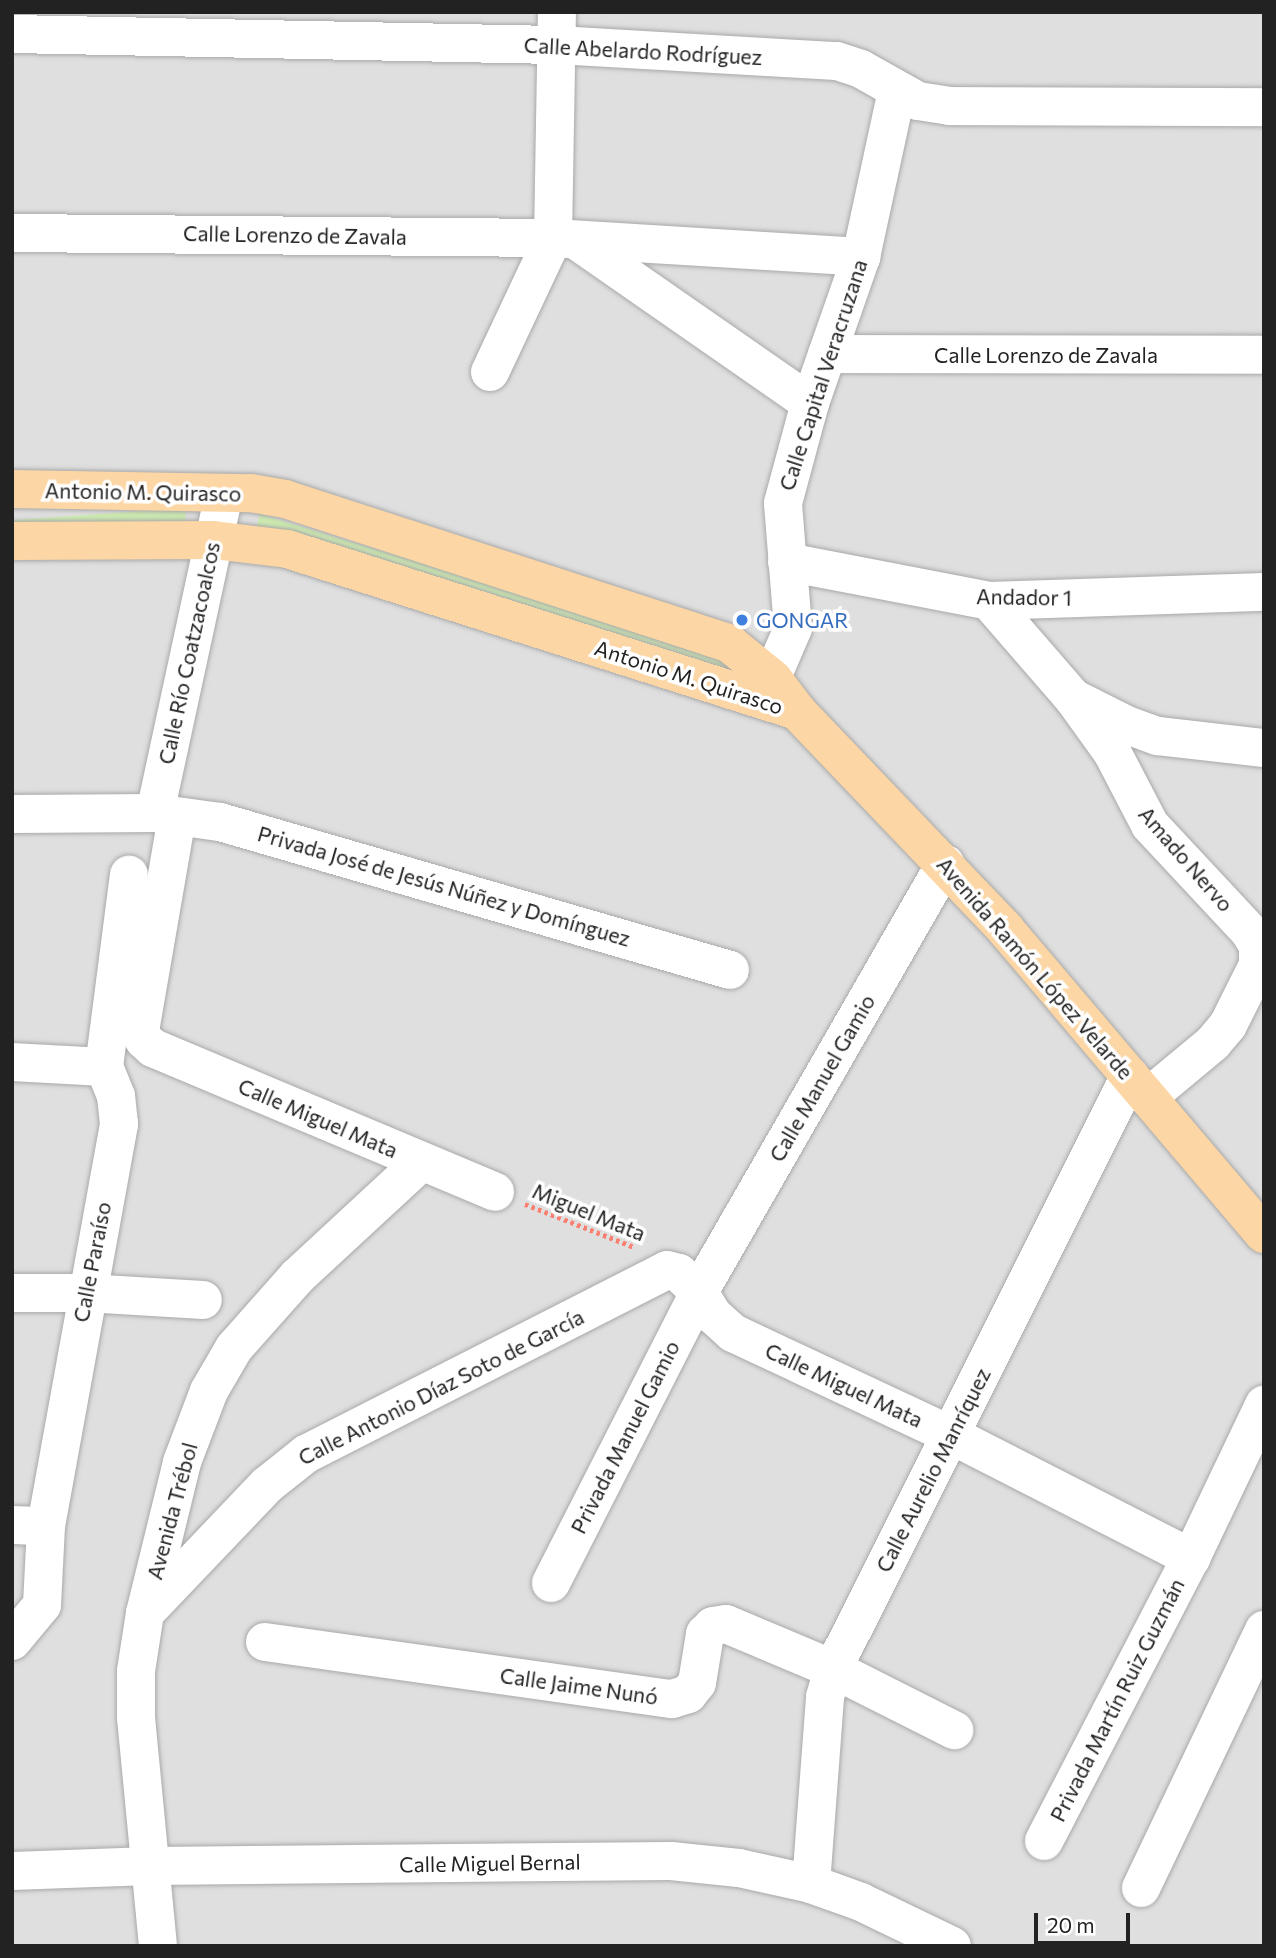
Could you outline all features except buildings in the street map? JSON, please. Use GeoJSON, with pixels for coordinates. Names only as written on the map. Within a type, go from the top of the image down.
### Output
{"type":"FeatureCollection","features":[{"type":"Feature","properties":{"kind":"main road","name":"Antonio M. Quirasco"},"geometry":{"type":"LineString","coordinates":[[12,489],[224,493],[285,499],[730,644],[778,696]]}},
{"type":"Feature","properties":{"kind":"main road","name":"Antonio M. Quirasco"},"geometry":{"type":"LineString","coordinates":[[12,541],[213,540],[287,549],[778,696]]}},
{"type":"Feature","properties":{"kind":"main road","name":"Avenida Ramón López Velarde"},"geometry":{"type":"LineString","coordinates":[[778,696],[945,864],[1005,929],[1264,1234]]}},
{"type":"Feature","properties":{"kind":"street","name":"Calle Abelardo Rodríguez"},"geometry":{"type":"LineString","coordinates":[[12,34],[556,29],[837,61],[861,69],[918,101],[949,106],[1264,107]]}},
{"type":"Feature","properties":{"kind":"street"},"geometry":{"type":"LineString","coordinates":[[490,372],[565,239],[556,29]]}},
{"type":"Feature","properties":{"kind":"street","name":"Calle Capital Veracruzana"},"geometry":{"type":"LineString","coordinates":[[778,696],[793,628],[783,503],[810,403],[861,257],[897,91]]}},
{"type":"Feature","properties":{"kind":"street","name":"Calle Lorenzo de Zavala"},"geometry":{"type":"LineString","coordinates":[[12,233],[565,239],[861,257]]}},
{"type":"Feature","properties":{"kind":"street"},"geometry":{"type":"LineString","coordinates":[[565,239],[810,403]]}},
{"type":"Feature","properties":{"kind":"street","name":"Calle Lorenzo de Zavala"},"geometry":{"type":"LineString","coordinates":[[827,354],[1264,355]]}},
{"type":"Feature","properties":{"kind":"street","name":"Calle Río Coatzacoalcos"},"geometry":{"type":"LineString","coordinates":[[144,1040],[140,1031],[162,908],[166,815],[213,540],[224,493]]}},
{"type":"Feature","properties":{"kind":"street","name":"Andador 1"},"geometry":{"type":"LineString","coordinates":[[787,562],[989,601],[1264,592]]}},
{"type":"Feature","properties":{"kind":"street","name":"Amado Nervo"},"geometry":{"type":"LineString","coordinates":[[989,601],[1073,698],[1112,752],[1150,825],[1250,931],[1258,946],[1258,965],[1228,1025],[1213,1043],[1139,1087]]}},
{"type":"Feature","properties":{"kind":"street"},"geometry":{"type":"LineString","coordinates":[[1073,698],[1127,725],[1158,736],[1264,748]]}},
{"type":"Feature","properties":{"kind":"street","name":"Privada José de Jesús Núñez y Domínguez"},"geometry":{"type":"LineString","coordinates":[[12,814],[166,815],[220,822],[730,970]]}},
{"type":"Feature","properties":{"kind":"street","name":"Calle Manuel Gamio"},"geometry":{"type":"LineString","coordinates":[[699,1292],[945,864]]}},
{"type":"Feature","properties":{"kind":"street","name":"Calle Paraíso"},"geometry":{"type":"LineString","coordinates":[[12,1641],[42,1605],[29,1525],[86,1293],[119,1124],[116,1096],[104,1067],[129,875]]}},
{"type":"Feature","properties":{"kind":"street"},"geometry":{"type":"LineString","coordinates":[[123,922],[162,908]]}},
{"type":"Feature","properties":{"kind":"street","name":"Calle Miguel Mata"},"geometry":{"type":"LineString","coordinates":[[144,1040],[153,1048],[495,1192]]}},
{"type":"Feature","properties":{"kind":"street"},"geometry":{"type":"LineString","coordinates":[[12,1062],[104,1067]]}},
{"type":"Feature","properties":{"kind":"street","name":"Calle Aurelio Manríquez"},"geometry":{"type":"LineString","coordinates":[[811,1884],[825,1697],[833,1669],[951,1435],[1139,1087]]}},
{"type":"Feature","properties":{"kind":"street","name":"Avenida Trébol"},"geometry":{"type":"LineString","coordinates":[[158,1946],[136,1717],[136,1671],[145,1613],[182,1462],[209,1391],[234,1348],[298,1276],[421,1162]]}},
{"type":"Feature","properties":{"kind":"street"},"geometry":{"type":"LineString","coordinates":[[667,1270],[679,1273],[699,1292]]}},
{"type":"Feature","properties":{"kind":"street","name":"Calle Antonio Díaz Soto de García"},"geometry":{"type":"LineString","coordinates":[[145,1613],[267,1485],[306,1454],[667,1270]]}},
{"type":"Feature","properties":{"kind":"street","name":"Calle Miguel Mata"},"geometry":{"type":"LineString","coordinates":[[699,1292],[713,1315],[733,1333],[951,1435],[1191,1558]]}},
{"type":"Feature","properties":{"kind":"street","name":"Privada Manuel Gamio"},"geometry":{"type":"LineString","coordinates":[[551,1583],[699,1292]]}},
{"type":"Feature","properties":{"kind":"street"},"geometry":{"type":"LineString","coordinates":[[12,1293],[86,1293],[203,1300]]}},
{"type":"Feature","properties":{"kind":"street","name":"Privada Martín Ruiz Guzmán"},"geometry":{"type":"LineString","coordinates":[[1044,1841],[1191,1558],[1264,1405]]}},
{"type":"Feature","properties":{"kind":"street","name":"Calle Jaime Nunó"},"geometry":{"type":"LineString","coordinates":[[265,1642],[672,1699],[688,1694],[697,1684],[705,1634],[713,1626],[726,1624],[833,1669]]}},
{"type":"Feature","properties":{"kind":"street"},"geometry":{"type":"LineString","coordinates":[[1141,1888],[1264,1630]]}},
{"type":"Feature","properties":{"kind":"street"},"geometry":{"type":"LineString","coordinates":[[833,1669],[954,1730]]}},
{"type":"Feature","properties":{"kind":"street","name":"Calle Miguel Bernal"},"geometry":{"type":"LineString","coordinates":[[12,1871],[150,1866],[671,1861],[739,1868],[811,1884],[861,1902],[952,1946]]}},
{"type":"Feature","properties":{"kind":"path","name":"Miguel Mata"},"geometry":{"type":"LineString","coordinates":[[495,1192],[649,1253],[667,1270]]}},
{"type":"Feature","properties":{"kind":"shaded area"},"geometry":{"type":"Polygon","coordinates":[[[12,12],[1264,12],[1264,1946],[12,1946],[12,12]]]}},
{"type":"Feature","properties":{"kind":"green space"},"geometry":{"type":"Polygon","coordinates":[[[185,508],[186,524],[14,536],[12,520],[185,508]]]}},
{"type":"Feature","properties":{"kind":"green space"},"geometry":{"type":"Polygon","coordinates":[[[260,514],[735,659],[732,671],[256,525],[260,514]]]}},
{"type":"Feature","properties":{"kind":"place","name":"GONGAR"},"geometry":{"type":"Point","coordinates":[742,620]}}]}
